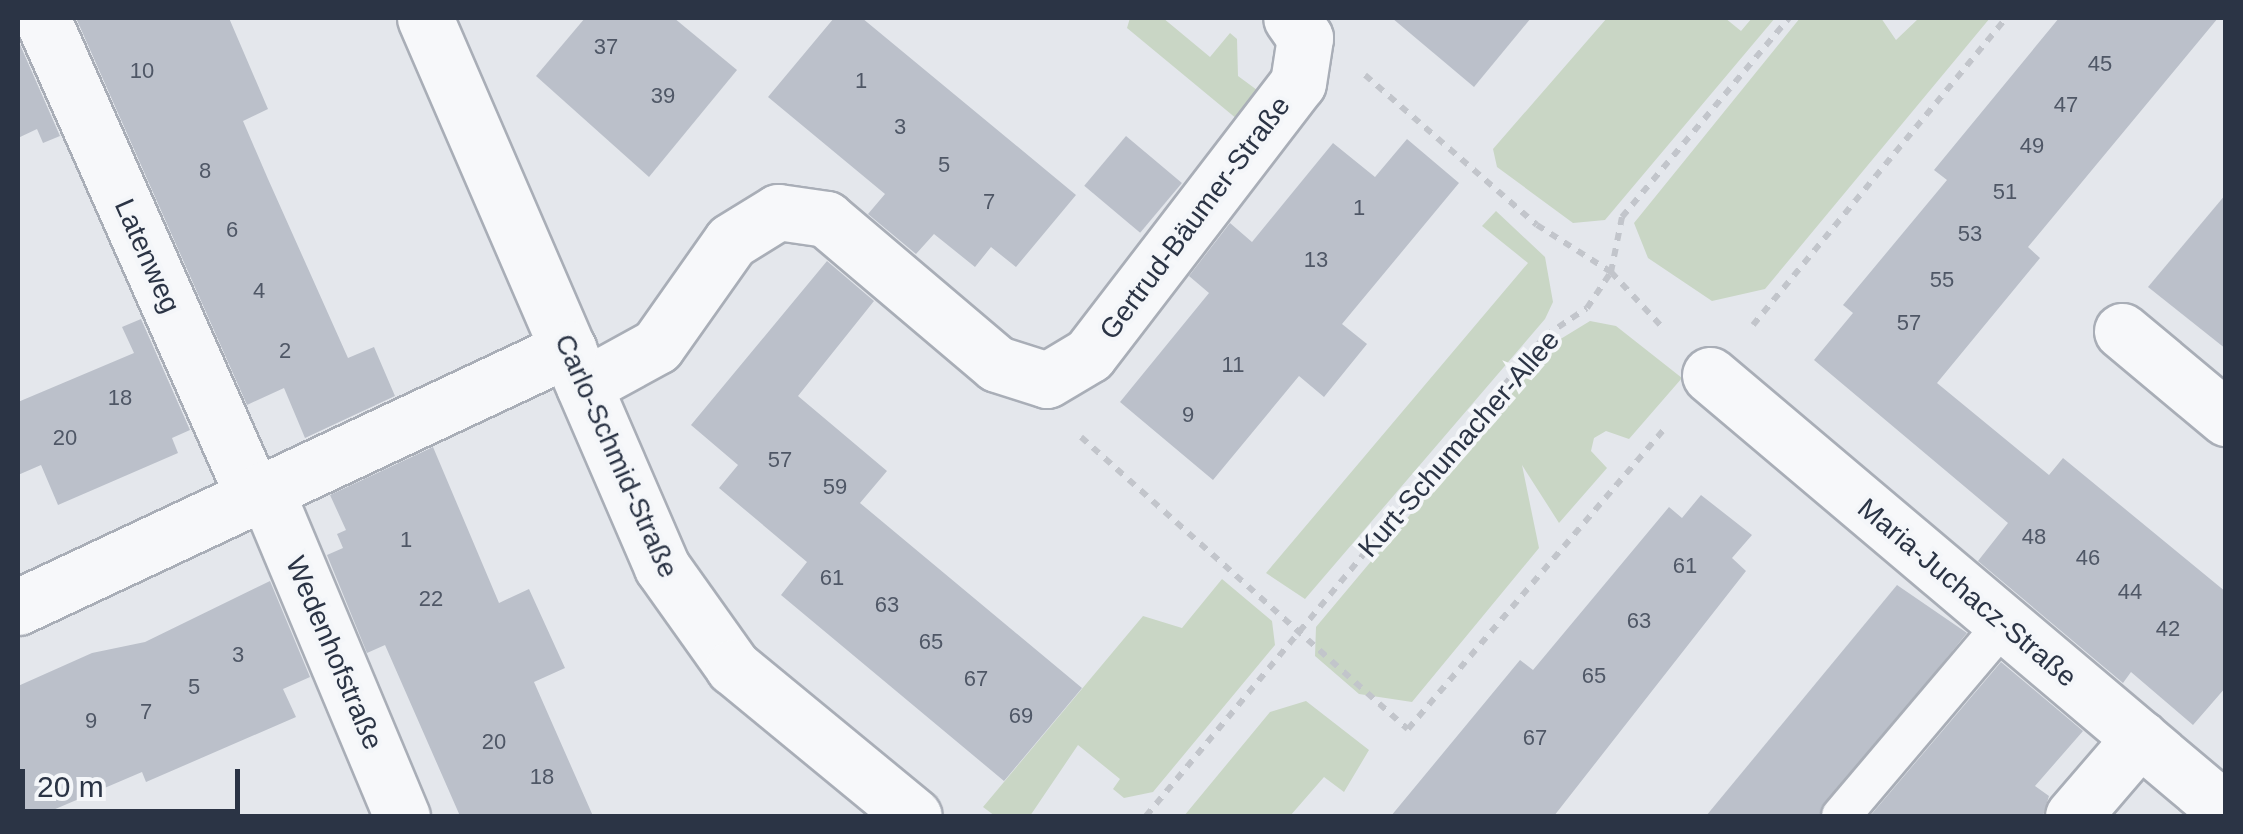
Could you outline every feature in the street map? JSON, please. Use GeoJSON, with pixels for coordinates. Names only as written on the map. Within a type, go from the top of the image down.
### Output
{"type":"FeatureCollection","features":[{"type":"Feature","properties":{"kind":"street","name":"Latenweg"},"geometry":{"type":"LineString","coordinates":[[42,18],[259,492]]}},
{"type":"Feature","properties":{"kind":"street","name":"Carlo-Schmid-Straße"},"geometry":{"type":"LineString","coordinates":[[425,18],[576,368],[693,618],[733,667],[914,816]]}},
{"type":"Feature","properties":{"kind":"street","name":"Gertrud-Bäumer-Straße"},"geometry":{"type":"LineString","coordinates":[[1047,380],[1090,355],[1298,83],[1298,28]]}},
{"type":"Feature","properties":{"kind":"street"},"geometry":{"type":"LineString","coordinates":[[18,607],[259,492],[576,368],[657,346],[732,241],[778,212],[826,218],[996,364],[1047,380]]}},
{"type":"Feature","properties":{"kind":"street"},"geometry":{"type":"LineString","coordinates":[[2122,331],[2226,418]]}},
{"type":"Feature","properties":{"kind":"street","name":"Maria-Juchacz-Straße"},"geometry":{"type":"LineString","coordinates":[[1710,375],[2226,811]]}},
{"type":"Feature","properties":{"kind":"street","name":"Wedenhofstraße"},"geometry":{"type":"LineString","coordinates":[[259,492],[402,816]]}},
{"type":"Feature","properties":{"kind":"street"},"geometry":{"type":"LineString","coordinates":[[2074,816],[2140,738]]}},
{"type":"Feature","properties":{"kind":"lane"},"geometry":{"type":"LineString","coordinates":[[1841,816],[2004,624]]}},
{"type":"Feature","properties":{"kind":"path","name":"Kurt-Schumacher-Allee"},"geometry":{"type":"LineString","coordinates":[[1146,816],[1544,336],[1587,308],[1611,272],[1622,218],[1790,18]]}},
{"type":"Feature","properties":{"kind":"path"},"geometry":{"type":"LineString","coordinates":[[1047,380],[1078,434],[1408,729],[1710,375],[2006,18]]}},
{"type":"Feature","properties":{"kind":"path"},"geometry":{"type":"LineString","coordinates":[[1298,28],[1350,62],[1536,225],[1611,272],[1710,375]]}},
{"type":"Feature","properties":{"kind":"green space"},"geometry":{"type":"Polygon","coordinates":[[[1130,18],[1163,18],[1210,57],[1230,33],[1237,39],[1238,76],[1257,90],[1243,124],[1127,28],[1130,18]]]}},
{"type":"Feature","properties":{"kind":"green space"},"geometry":{"type":"Polygon","coordinates":[[[1607,18],[1725,18],[1741,31],[1752,18],[1775,18],[1605,220],[1573,223],[1497,167],[1493,149],[1607,18]]]}},
{"type":"Feature","properties":{"kind":"green space"},"geometry":{"type":"Polygon","coordinates":[[[1800,18],[1881,18],[1896,40],[1919,18],[1990,18],[1765,289],[1712,301],[1648,258],[1634,223],[1800,18]]]}},
{"type":"Feature","properties":{"kind":"green space"},"geometry":{"type":"Polygon","coordinates":[[[1496,211],[1545,257],[1553,302],[1545,319],[1305,599],[1266,573],[1528,263],[1482,226],[1496,211]]]}},
{"type":"Feature","properties":{"kind":"green space"},"geometry":{"type":"Polygon","coordinates":[[[1590,321],[1616,326],[1682,378],[1629,439],[1606,431],[1594,438],[1591,451],[1607,468],[1559,523],[1522,465],[1539,548],[1412,702],[1359,694],[1315,656],[1316,627],[1554,343],[1590,321]]]}},
{"type":"Feature","properties":{"kind":"green space"},"geometry":{"type":"Polygon","coordinates":[[[1222,579],[1272,621],[1275,645],[1153,792],[1124,798],[1113,789],[1120,779],[1078,745],[1030,816],[995,816],[983,807],[1143,616],[1182,628],[1222,579]]]}},
{"type":"Feature","properties":{"kind":"green space"},"geometry":{"type":"Polygon","coordinates":[[[1306,701],[1369,750],[1344,792],[1324,777],[1290,816],[1184,816],[1270,712],[1306,701]]]}},
{"type":"Feature","properties":{"kind":"building"},"geometry":{"type":"Polygon","coordinates":[[[76,18],[229,18],[268,109],[243,121],[268,179],[348,358],[374,347],[395,396],[305,438],[284,388],[247,405],[76,18]]]}},
{"type":"Feature","properties":{"kind":"building"},"geometry":{"type":"Polygon","coordinates":[[[585,18],[674,18],[737,70],[649,177],[536,76],[585,18]]]}},
{"type":"Feature","properties":{"kind":"building"},"geometry":{"type":"Polygon","coordinates":[[[834,18],[862,18],[1076,195],[1016,267],[991,247],[975,267],[934,234],[916,254],[868,214],[885,194],[768,97],[834,18]]]}},
{"type":"Feature","properties":{"kind":"building"},"geometry":{"type":"Polygon","coordinates":[[[1392,18],[1531,18],[1474,87],[1392,18]]]}},
{"type":"Feature","properties":{"kind":"building"},"geometry":{"type":"Polygon","coordinates":[[[2059,18],[2218,18],[2028,247],[2040,258],[1937,383],[2049,475],[2063,458],[2226,592],[2226,687],[2193,725],[2131,672],[2123,683],[1978,561],[2008,523],[1814,360],[1853,313],[1843,305],[1947,180],[1934,170],[2059,18]]]}},
{"type":"Feature","properties":{"kind":"building"},"geometry":{"type":"Polygon","coordinates":[[[18,40],[60,136],[43,143],[37,129],[18,138],[18,40]]]}},
{"type":"Feature","properties":{"kind":"building"},"geometry":{"type":"Polygon","coordinates":[[[1126,136],[1182,183],[1140,233],[1084,186],[1126,136]]]}},
{"type":"Feature","properties":{"kind":"building"},"geometry":{"type":"Polygon","coordinates":[[[1407,139],[1459,183],[1342,324],[1367,344],[1324,397],[1299,376],[1213,480],[1120,402],[1209,293],[1189,276],[1230,223],[1252,242],[1333,143],[1375,177],[1407,139]]]}},
{"type":"Feature","properties":{"kind":"building"},"geometry":{"type":"Polygon","coordinates":[[[2226,194],[2226,349],[2148,287],[2226,194]]]}},
{"type":"Feature","properties":{"kind":"building"},"geometry":{"type":"Polygon","coordinates":[[[827,261],[874,301],[798,396],[887,471],[860,503],[1082,688],[1004,781],[781,595],[807,562],[719,488],[738,465],[691,425],[827,261]]]}},
{"type":"Feature","properties":{"kind":"building"},"geometry":{"type":"Polygon","coordinates":[[[141,319],[190,430],[172,438],[178,453],[58,505],[41,465],[18,475],[18,402],[134,353],[122,327],[141,319]]]}},
{"type":"Feature","properties":{"kind":"building"},"geometry":{"type":"Polygon","coordinates":[[[433,447],[499,603],[529,589],[565,668],[534,682],[593,816],[460,816],[385,645],[367,653],[327,555],[343,548],[337,534],[346,530],[330,495],[433,447]]]}},
{"type":"Feature","properties":{"kind":"building"},"geometry":{"type":"Polygon","coordinates":[[[1701,495],[1752,535],[1732,558],[1746,571],[1554,816],[1391,816],[1520,660],[1533,670],[1669,507],[1682,518],[1701,495]]]}},
{"type":"Feature","properties":{"kind":"building"},"geometry":{"type":"Polygon","coordinates":[[[270,581],[310,677],[283,689],[296,717],[146,782],[142,772],[39,816],[18,816],[18,686],[92,653],[145,642],[270,581]]]}},
{"type":"Feature","properties":{"kind":"building"},"geometry":{"type":"Polygon","coordinates":[[[1897,585],[1967,633],[1819,816],[1706,816],[1897,585]]]}},
{"type":"Feature","properties":{"kind":"building"},"geometry":{"type":"Polygon","coordinates":[[[2001,662],[2083,731],[2035,786],[2049,796],[2043,816],[1870,816],[2001,662]]]}}]}
